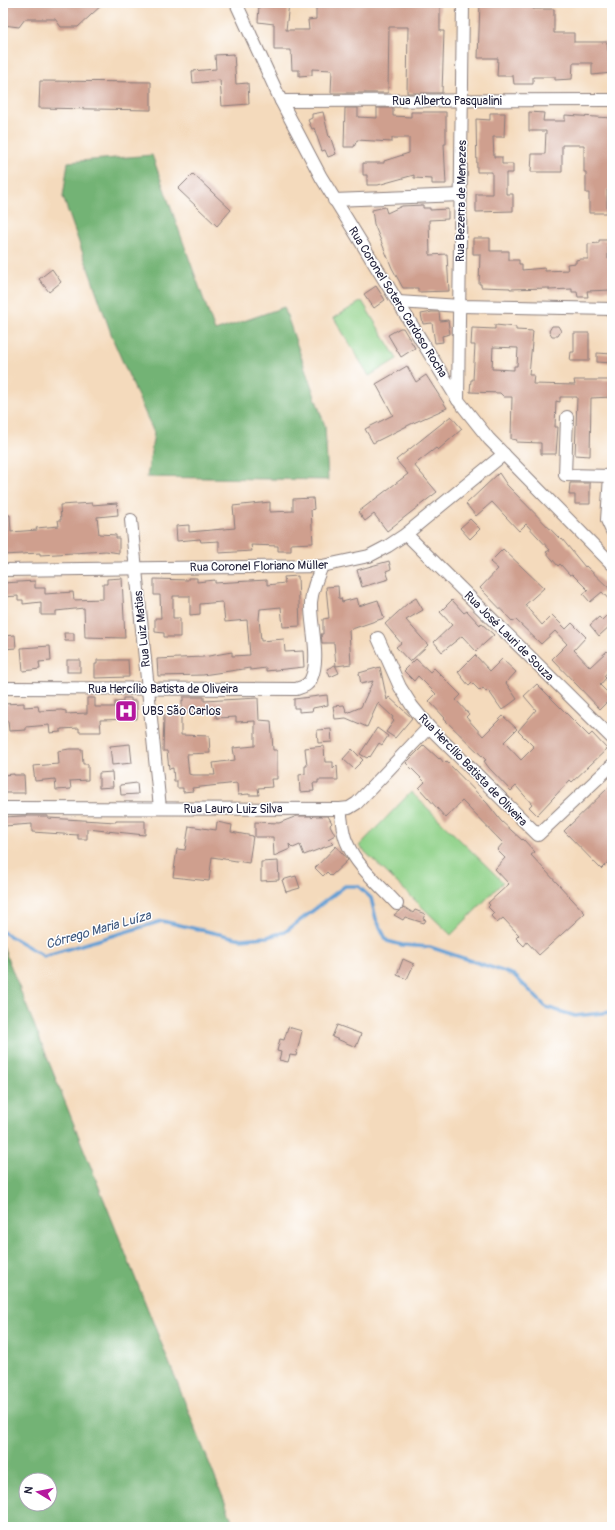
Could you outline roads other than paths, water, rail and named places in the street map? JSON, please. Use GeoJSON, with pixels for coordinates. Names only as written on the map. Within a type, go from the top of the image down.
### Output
{"type":"FeatureCollection","features":[{"type":"Feature","properties":{"kind":"street","name":"Rua Coronel Sotero Cardoso Rocha"},"geometry":{"type":"LineString","coordinates":[[236,3],[281,101],[334,200],[458,400],[474,421],[504,454],[612,564]]}},
{"type":"Feature","properties":{"kind":"street","name":"Rua Bezerra de Menezes"},"geometry":{"type":"LineString","coordinates":[[458,400],[463,3]]}},
{"type":"Feature","properties":{"kind":"street","name":"Rua Alberto Pasqualini"},"geometry":{"type":"LineString","coordinates":[[281,101],[612,100]]}},
{"type":"Feature","properties":{"kind":"street"},"geometry":{"type":"LineString","coordinates":[[334,200],[461,195]]}},
{"type":"Feature","properties":{"kind":"street"},"geometry":{"type":"LineString","coordinates":[[398,302],[460,306],[612,309]]}},
{"type":"Feature","properties":{"kind":"street"},"geometry":{"type":"LineString","coordinates":[[567,417],[565,475],[611,476],[607,520],[612,531]]}},
{"type":"Feature","properties":{"kind":"street","name":"Rua Coronel Floriano Müller"},"geometry":{"type":"LineString","coordinates":[[3,570],[322,566],[369,556],[406,534],[504,454]]}},
{"type":"Feature","properties":{"kind":"street","name":"Rua Luiz Matias"},"geometry":{"type":"LineString","coordinates":[[131,520],[160,808]]}},
{"type":"Feature","properties":{"kind":"street","name":"Rua José Lauri de Souza"},"geometry":{"type":"LineString","coordinates":[[406,534],[612,738]]}},
{"type":"Feature","properties":{"kind":"street","name":"Rua Hercílio Batista de Oliveira"},"geometry":{"type":"LineString","coordinates":[[3,688],[296,689],[305,686],[311,680],[315,659],[311,602],[313,588],[322,566]]}},
{"type":"Feature","properties":{"kind":"street","name":"Rua Hercílio Batista de Oliveira"},"geometry":{"type":"LineString","coordinates":[[378,638],[400,687],[412,706],[429,727],[538,835],[612,765]]}},
{"type":"Feature","properties":{"kind":"street","name":"Rua Lauro Luiz Silva"},"geometry":{"type":"LineString","coordinates":[[3,808],[349,808],[357,803],[429,727]]}},
{"type":"Feature","properties":{"kind":"street"},"geometry":{"type":"LineString","coordinates":[[340,809],[346,842],[352,853],[359,863],[397,904]]}},
{"type":"Feature","properties":{"kind":"waterway","name":"Córrego Maria Luíza"},"geometry":{"type":"LineString","coordinates":[[3,932],[44,956],[162,921],[241,939],[267,937],[285,932],[345,886],[358,886],[371,898],[376,919],[387,941],[402,945],[430,947],[514,975],[546,1007],[575,1016],[612,1012]]}},
{"type":"Feature","properties":{"kind":"place","name":"UBS São Carlos"},"geometry":{"type":"Point","coordinates":[126,711]}}]}
